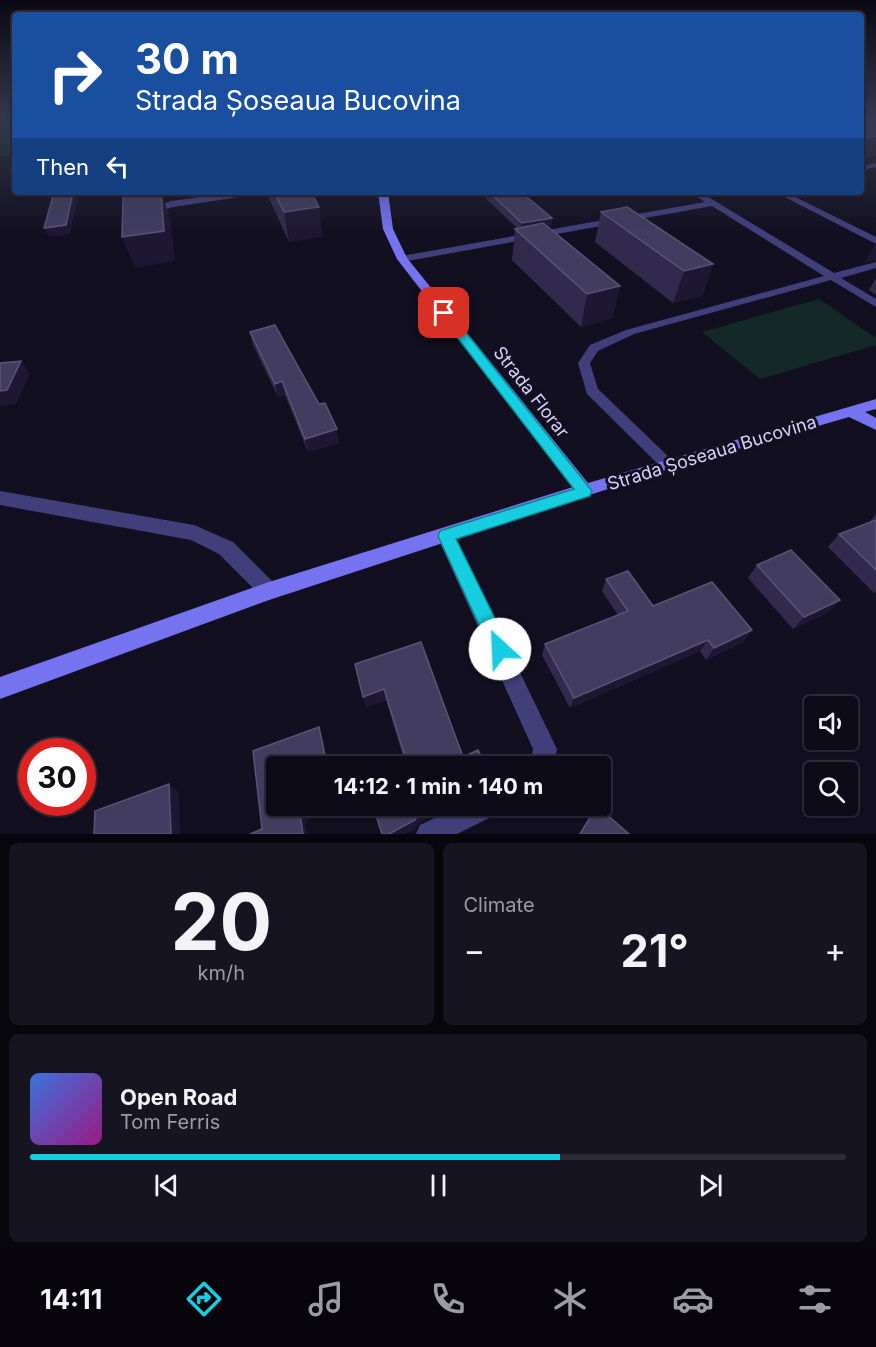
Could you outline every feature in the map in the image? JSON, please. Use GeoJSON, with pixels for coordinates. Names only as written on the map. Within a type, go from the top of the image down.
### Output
{"type":"FeatureCollection","features":[{"type":"Feature","properties":{"kind":"main road","name":"Strada Florar"},"geometry":{"type":"LineString","coordinates":[[383,195],[388,229],[402,259],[585,491]]}},
{"type":"Feature","properties":{"kind":"main road","name":"Strada Șoseaua Bucovina"},"geometry":{"type":"LineString","coordinates":[[0,688],[270,591],[667,464],[876,404]]}},
{"type":"Feature","properties":{"kind":"main road"},"geometry":{"type":"LineString","coordinates":[[852,412],[876,425]]}},
{"type":"Feature","properties":{"kind":"street"},"geometry":{"type":"LineString","coordinates":[[134,216],[171,204],[232,195]]}},
{"type":"Feature","properties":{"kind":"street"},"geometry":{"type":"LineString","coordinates":[[0,498],[194,533],[226,548],[270,591]]}},
{"type":"Feature","properties":{"kind":"street"},"geometry":{"type":"LineString","coordinates":[[446,536],[545,749],[544,756]]}},
{"type":"Feature","properties":{"kind":"street"},"geometry":{"type":"LineString","coordinates":[[429,834],[466,816]]}},
{"type":"Feature","properties":{"kind":"lane"},"geometry":{"type":"LineString","coordinates":[[698,195],[876,304]]}},
{"type":"Feature","properties":{"kind":"lane"},"geometry":{"type":"LineString","coordinates":[[785,195],[876,241]]}},
{"type":"Feature","properties":{"kind":"lane"},"geometry":{"type":"LineString","coordinates":[[402,259],[712,203]]}},
{"type":"Feature","properties":{"kind":"lane"},"geometry":{"type":"LineString","coordinates":[[667,464],[592,392],[584,363],[594,348],[630,332],[876,265]]}},
{"type":"Feature","properties":{"kind":"green space"},"geometry":{"type":"Polygon","coordinates":[[[819,299],[876,338],[876,345],[760,379],[702,332],[819,299]]]}},
{"type":"Feature","properties":{"kind":"building"},"geometry":{"type":"Polygon","coordinates":[[[53,195],[72,195],[66,225],[44,228],[53,195]]]}},
{"type":"Feature","properties":{"kind":"building"},"geometry":{"type":"Polygon","coordinates":[[[161,195],[164,231],[122,237],[123,197],[161,195]]]}},
{"type":"Feature","properties":{"kind":"building"},"geometry":{"type":"Polygon","coordinates":[[[276,195],[313,195],[319,207],[284,212],[276,195]]]}},
{"type":"Feature","properties":{"kind":"building"},"geometry":{"type":"Polygon","coordinates":[[[492,195],[525,195],[552,218],[522,223],[492,195]]]}},
{"type":"Feature","properties":{"kind":"building"},"geometry":{"type":"Polygon","coordinates":[[[627,207],[713,264],[684,271],[601,212],[627,207]]]}},
{"type":"Feature","properties":{"kind":"building"},"geometry":{"type":"Polygon","coordinates":[[[543,223],[620,286],[587,294],[515,229],[543,223]]]}},
{"type":"Feature","properties":{"kind":"building"},"geometry":{"type":"Polygon","coordinates":[[[275,325],[319,404],[325,403],[337,429],[305,439],[282,381],[275,384],[250,332],[275,325]]]}},
{"type":"Feature","properties":{"kind":"building"},"geometry":{"type":"Polygon","coordinates":[[[21,361],[7,390],[0,391],[0,363],[21,361]]]}},
{"type":"Feature","properties":{"kind":"building"},"geometry":{"type":"Polygon","coordinates":[[[876,520],[876,570],[839,534],[876,520]]]}},
{"type":"Feature","properties":{"kind":"building"},"geometry":{"type":"Polygon","coordinates":[[[791,550],[840,600],[804,617],[757,565],[791,550]]]}},
{"type":"Feature","properties":{"kind":"building"},"geometry":{"type":"Polygon","coordinates":[[[628,571],[653,606],[712,582],[752,630],[714,648],[708,640],[574,698],[545,644],[628,611],[606,579],[628,571]]]}},
{"type":"Feature","properties":{"kind":"building"},"geometry":{"type":"Polygon","coordinates":[[[421,642],[463,756],[405,756],[384,689],[363,697],[355,664],[421,642]]]}},
{"type":"Feature","properties":{"kind":"building"},"geometry":{"type":"Polygon","coordinates":[[[319,727],[325,756],[266,756],[266,816],[300,816],[303,834],[250,834],[262,829],[253,751],[319,727]]]}},
{"type":"Feature","properties":{"kind":"building"},"geometry":{"type":"Polygon","coordinates":[[[478,750],[481,756],[465,756],[478,750]]]}},
{"type":"Feature","properties":{"kind":"building"},"geometry":{"type":"Polygon","coordinates":[[[169,784],[171,834],[94,834],[96,811],[169,784]]]}},
{"type":"Feature","properties":{"kind":"building"},"geometry":{"type":"Polygon","coordinates":[[[376,816],[417,816],[415,820],[389,834],[382,834],[376,816]]]}},
{"type":"Feature","properties":{"kind":"building"},"geometry":{"type":"Polygon","coordinates":[[[591,816],[608,816],[629,834],[580,834],[591,816]]]}},
{"type":"Feature","properties":{"kind":"route"},"geometry":{"type":"LineString","coordinates":[[444,313],[585,491],[446,536],[500,649]]}}]}
